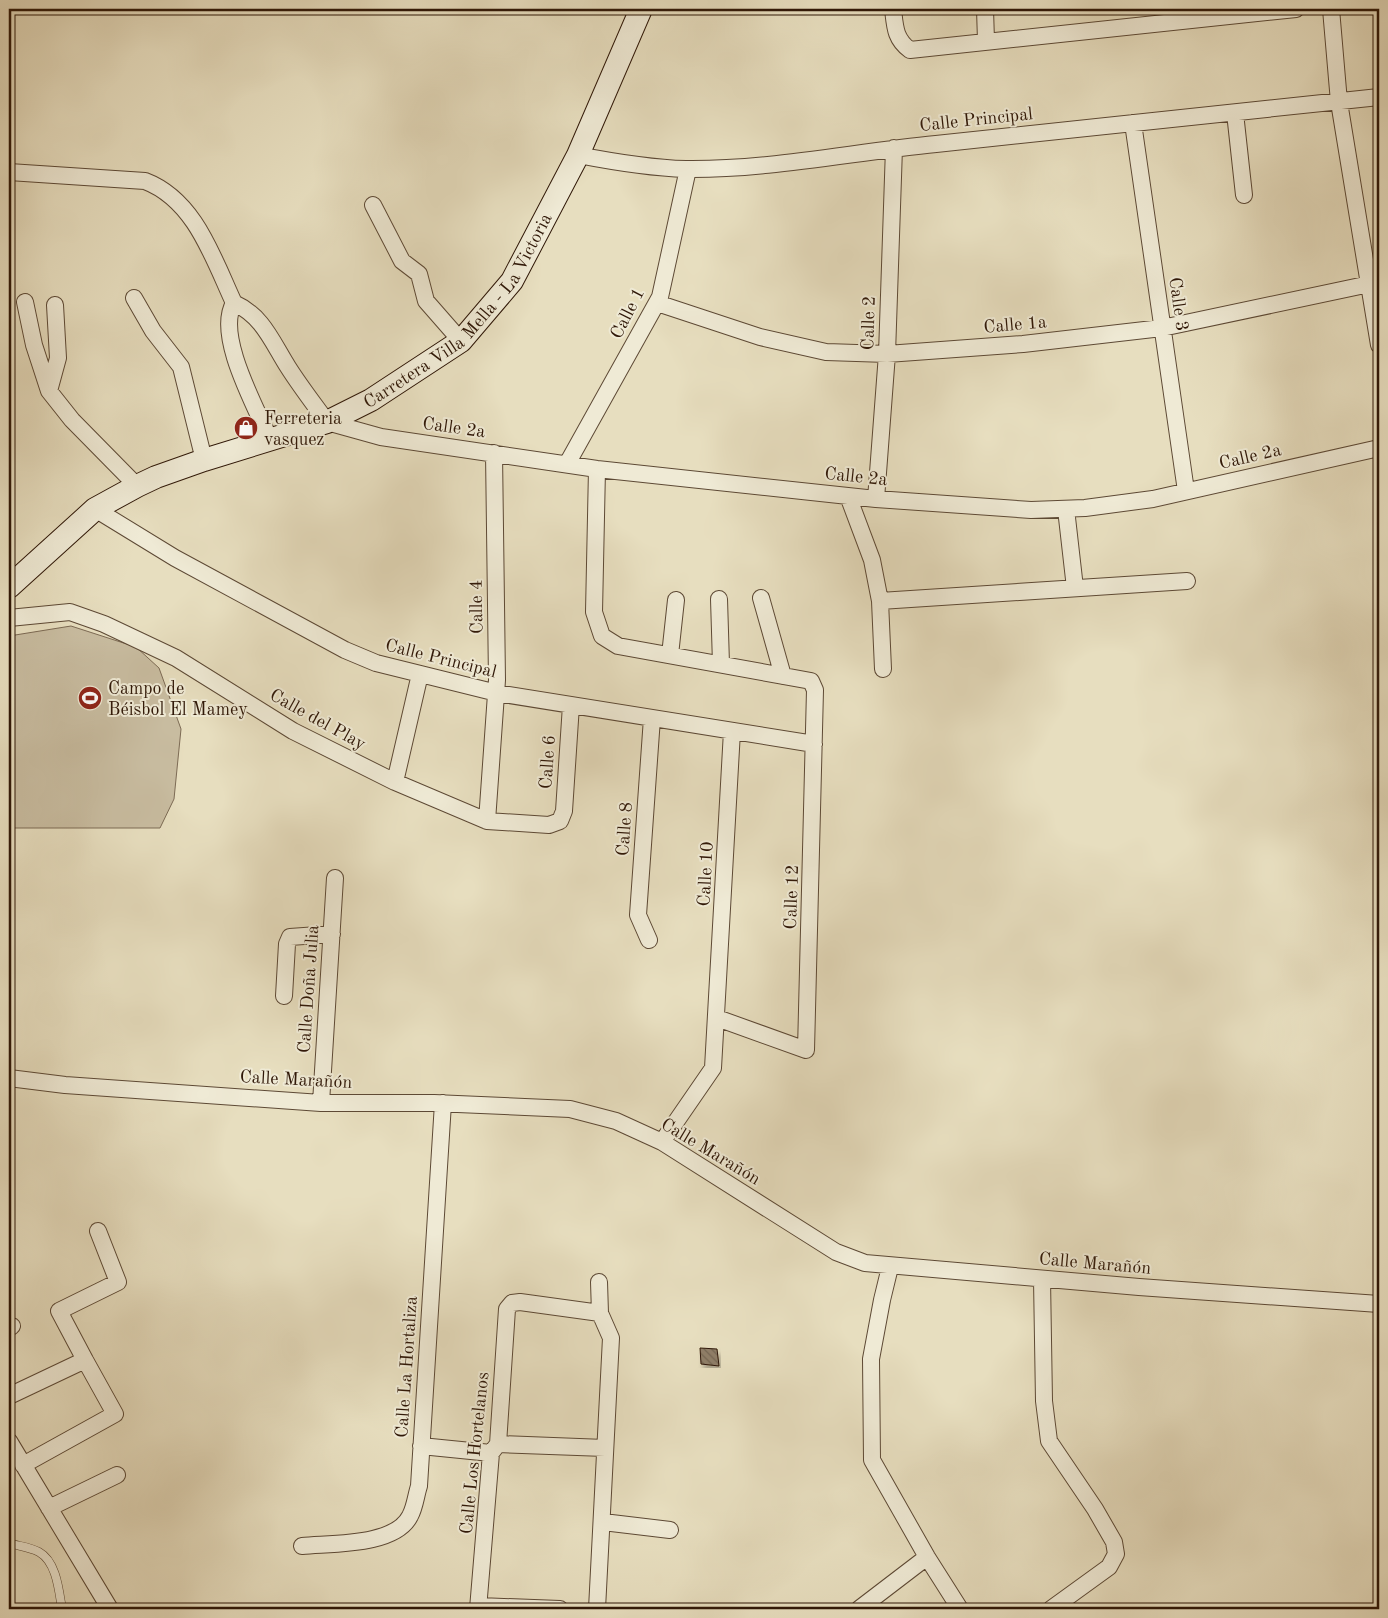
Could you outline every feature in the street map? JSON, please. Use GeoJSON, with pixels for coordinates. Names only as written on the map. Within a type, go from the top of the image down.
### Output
{"type":"FeatureCollection","features":[{"type":"Feature","properties":{"kind":"main road","name":"Carretera Villa Mella - La Victoria"},"geometry":{"type":"LineString","coordinates":[[9,587],[95,509],[137,486],[156,477],[204,460],[327,422],[371,400],[461,341],[512,281],[578,155],[641,9]]}},
{"type":"Feature","properties":{"kind":"street"},"geometry":{"type":"LineString","coordinates":[[893,9],[896,34],[901,44],[910,50],[1296,9]]}},
{"type":"Feature","properties":{"kind":"street"},"geometry":{"type":"LineString","coordinates":[[985,9],[986,41]]}},
{"type":"Feature","properties":{"kind":"street"},"geometry":{"type":"LineString","coordinates":[[1331,9],[1339,102],[1375,283],[1379,345]]}},
{"type":"Feature","properties":{"kind":"street","name":"Calle Principal"},"geometry":{"type":"LineString","coordinates":[[578,155],[623,164],[688,169],[763,165],[894,148],[1379,97]]}},
{"type":"Feature","properties":{"kind":"street"},"geometry":{"type":"LineString","coordinates":[[1235,113],[1244,195]]}},
{"type":"Feature","properties":{"kind":"street","name":"Calle 3"},"geometry":{"type":"LineString","coordinates":[[1133,123],[1186,491]]}},
{"type":"Feature","properties":{"kind":"street","name":"Calle 2"},"geometry":{"type":"LineString","coordinates":[[876,499],[887,354],[894,148]]}},
{"type":"Feature","properties":{"kind":"street","name":"Calle 1"},"geometry":{"type":"LineString","coordinates":[[568,464],[657,303],[688,169]]}},
{"type":"Feature","properties":{"kind":"street"},"geometry":{"type":"LineString","coordinates":[[9,172],[145,181],[160,186],[194,220],[234,303],[246,308],[265,328],[302,388],[327,422]]}},
{"type":"Feature","properties":{"kind":"street"},"geometry":{"type":"LineString","coordinates":[[372,205],[402,261],[419,274],[426,301],[461,341]]}},
{"type":"Feature","properties":{"kind":"street","name":"Calle 1a"},"geometry":{"type":"LineString","coordinates":[[657,303],[760,337],[826,352],[887,354],[1023,344],[1162,328],[1375,283]]}},
{"type":"Feature","properties":{"kind":"street"},"geometry":{"type":"LineString","coordinates":[[134,298],[153,331],[181,367],[204,460]]}},
{"type":"Feature","properties":{"kind":"street"},"geometry":{"type":"LineString","coordinates":[[25,302],[34,345],[49,391],[72,420],[137,486]]}},
{"type":"Feature","properties":{"kind":"street"},"geometry":{"type":"LineString","coordinates":[[234,303],[229,312],[231,342],[270,440]]}},
{"type":"Feature","properties":{"kind":"street"},"geometry":{"type":"LineString","coordinates":[[49,391],[58,358],[55,305]]}},
{"type":"Feature","properties":{"kind":"street","name":"Calle 2a"},"geometry":{"type":"LineString","coordinates":[[327,422],[382,437],[597,468],[876,499],[1031,510],[1066,509],[1153,499],[1379,448]]}},
{"type":"Feature","properties":{"kind":"street","name":"Calle 4"},"geometry":{"type":"LineString","coordinates":[[487,821],[496,693],[494,453]]}},
{"type":"Feature","properties":{"kind":"street"},"geometry":{"type":"LineString","coordinates":[[597,468],[594,612],[602,636],[618,646],[783,676],[761,598]]}},
{"type":"Feature","properties":{"kind":"street"},"geometry":{"type":"LineString","coordinates":[[848,496],[872,560],[880,601],[884,669]]}},
{"type":"Feature","properties":{"kind":"street","name":"Calle Principal"},"geometry":{"type":"LineString","coordinates":[[95,509],[175,558],[345,650],[376,663],[496,693],[814,744]]}},
{"type":"Feature","properties":{"kind":"street"},"geometry":{"type":"LineString","coordinates":[[1066,509],[1074,588]]}},
{"type":"Feature","properties":{"kind":"street"},"geometry":{"type":"LineString","coordinates":[[880,601],[1187,581]]}},
{"type":"Feature","properties":{"kind":"street"},"geometry":{"type":"LineString","coordinates":[[719,599],[721,664]]}},
{"type":"Feature","properties":{"kind":"street"},"geometry":{"type":"LineString","coordinates":[[670,656],[676,600]]}},
{"type":"Feature","properties":{"kind":"street","name":"Calle del Play"},"geometry":{"type":"LineString","coordinates":[[9,618],[70,612],[104,624],[176,658],[293,730],[396,782],[487,821],[549,825],[560,821]]}},
{"type":"Feature","properties":{"kind":"street"},"geometry":{"type":"LineString","coordinates":[[396,782],[420,674]]}},
{"type":"Feature","properties":{"kind":"street","name":"Calle 12"},"geometry":{"type":"LineString","coordinates":[[716,1018],[806,1050],[815,768],[815,690],[811,681],[783,676]]}},
{"type":"Feature","properties":{"kind":"street","name":"Calle 6"},"geometry":{"type":"LineString","coordinates":[[560,821],[564,811],[571,705]]}},
{"type":"Feature","properties":{"kind":"street","name":"Calle 8"},"geometry":{"type":"LineString","coordinates":[[649,940],[638,915],[652,718]]}},
{"type":"Feature","properties":{"kind":"street","name":"Calle 10"},"geometry":{"type":"LineString","coordinates":[[662,1142],[713,1068],[732,731]]}},
{"type":"Feature","properties":{"kind":"street","name":"Calle Doña Julia"},"geometry":{"type":"LineString","coordinates":[[321,1103],[335,878]]}},
{"type":"Feature","properties":{"kind":"street"},"geometry":{"type":"LineString","coordinates":[[284,996],[287,944],[290,937],[332,934]]}},
{"type":"Feature","properties":{"kind":"street","name":"Calle Marañón"},"geometry":{"type":"LineString","coordinates":[[9,1078],[65,1085],[321,1103],[444,1103],[570,1109],[616,1121],[662,1142],[836,1252],[865,1263],[890,1267],[1379,1304]]}},
{"type":"Feature","properties":{"kind":"street","name":"Calle La Hortaliza"},"geometry":{"type":"LineString","coordinates":[[302,1546],[379,1538],[399,1530],[410,1516],[419,1486],[444,1103]]}},
{"type":"Feature","properties":{"kind":"street"},"geometry":{"type":"LineString","coordinates":[[23,1465],[115,1414],[59,1310],[118,1282],[98,1231]]}},
{"type":"Feature","properties":{"kind":"street"},"geometry":{"type":"LineString","coordinates":[[890,1267],[871,1359],[872,1460],[927,1557],[960,1609]]}},
{"type":"Feature","properties":{"kind":"street"},"geometry":{"type":"LineString","coordinates":[[1042,1279],[1044,1401],[1049,1441],[1095,1509],[1116,1548],[1114,1561],[1109,1567],[1051,1609]]}},
{"type":"Feature","properties":{"kind":"street"},"geometry":{"type":"LineString","coordinates":[[597,1609],[603,1522],[611,1338],[600,1313],[599,1282]]}},
{"type":"Feature","properties":{"kind":"street","name":"Calle Los Hortelanos"},"geometry":{"type":"LineString","coordinates":[[478,1608],[507,1309],[512,1303],[520,1302],[600,1313]]}},
{"type":"Feature","properties":{"kind":"street"},"geometry":{"type":"LineString","coordinates":[[9,1396],[85,1360]]}},
{"type":"Feature","properties":{"kind":"street"},"geometry":{"type":"LineString","coordinates":[[9,1441],[110,1609]]}},
{"type":"Feature","properties":{"kind":"street"},"geometry":{"type":"LineString","coordinates":[[421,1446],[605,1448]]}},
{"type":"Feature","properties":{"kind":"street"},"geometry":{"type":"LineString","coordinates":[[49,1508],[117,1475]]}},
{"type":"Feature","properties":{"kind":"street"},"geometry":{"type":"LineString","coordinates":[[603,1522],[670,1530]]}},
{"type":"Feature","properties":{"kind":"street"},"geometry":{"type":"LineString","coordinates":[[859,1609],[927,1557]]}},
{"type":"Feature","properties":{"kind":"street"},"geometry":{"type":"LineString","coordinates":[[478,1608],[560,1609]]}},
{"type":"Feature","properties":{"kind":"lane"},"geometry":{"type":"LineString","coordinates":[[9,1543],[39,1552],[46,1558],[56,1577],[62,1609]]}},
{"type":"Feature","properties":{"kind":"shaded area","name":"Campo de Béisbol El Mamey"},"geometry":{"type":"Polygon","coordinates":[[[71,626],[136,647],[159,668],[181,729],[174,799],[160,828],[9,828],[9,636],[71,626]]]}},
{"type":"Feature","properties":{"kind":"building"},"geometry":{"type":"Polygon","coordinates":[[[700,1348],[717,1349],[719,1366],[701,1364],[700,1348]]]}},
{"type":"Feature","properties":{"kind":"place","name":"Ferreteria vasquez"},"geometry":{"type":"Point","coordinates":[246,428]}},
{"type":"Feature","properties":{"kind":"place","name":"Campo de Béisbol El Mamey"},"geometry":{"type":"Point","coordinates":[90,698]}}]}
